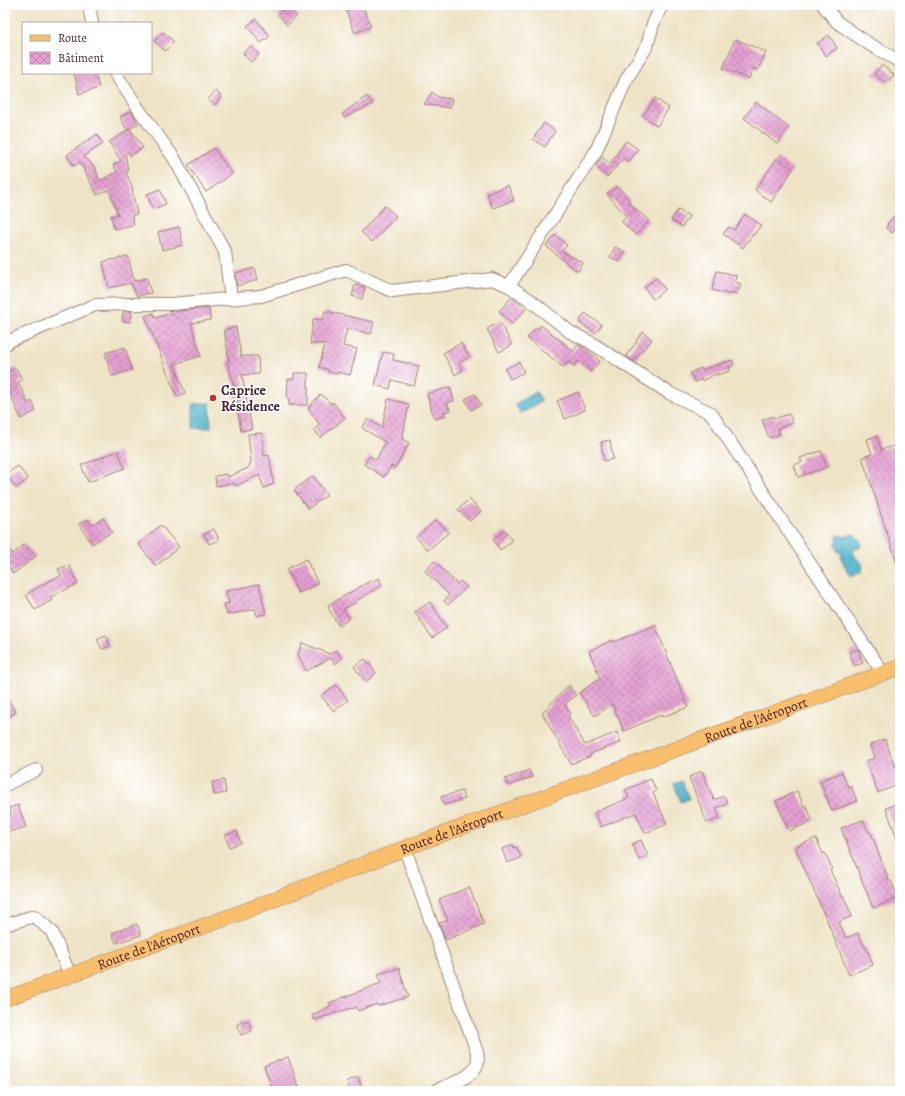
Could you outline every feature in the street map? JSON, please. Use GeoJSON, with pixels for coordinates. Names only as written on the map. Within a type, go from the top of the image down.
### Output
{"type":"FeatureCollection","features":[{"type":"Feature","properties":{"kind":"main road","name":"Route de l'Aéroport"},"geometry":{"type":"LineString","coordinates":[[5,999],[245,911],[405,849],[900,667]]}},
{"type":"Feature","properties":{"kind":"street"},"geometry":{"type":"LineString","coordinates":[[89,5],[92,22]]}},
{"type":"Feature","properties":{"kind":"street"},"geometry":{"type":"LineString","coordinates":[[509,286],[596,151],[626,80],[646,46],[653,24],[662,5]]}},
{"type":"Feature","properties":{"kind":"street"},"geometry":{"type":"LineString","coordinates":[[823,5],[837,22],[870,44],[897,60],[900,60]]}},
{"type":"Feature","properties":{"kind":"street"},"geometry":{"type":"LineString","coordinates":[[116,74],[174,158],[225,252],[231,299]]}},
{"type":"Feature","properties":{"kind":"street"},"geometry":{"type":"LineString","coordinates":[[5,345],[9,341],[95,305],[171,304],[261,296],[346,270],[392,291],[492,279],[509,286],[529,299],[570,332],[590,342],[669,393],[712,413],[883,673]]}},
{"type":"Feature","properties":{"kind":"street"},"geometry":{"type":"LineString","coordinates":[[5,785],[36,770]]}},
{"type":"Feature","properties":{"kind":"street"},"geometry":{"type":"LineString","coordinates":[[405,849],[477,1052],[478,1062],[475,1069],[464,1078],[434,1091]]}},
{"type":"Feature","properties":{"kind":"street"},"geometry":{"type":"LineString","coordinates":[[5,925],[34,916],[52,932],[70,975]]}},
{"type":"Feature","properties":{"kind":"water"},"geometry":{"type":"Polygon","coordinates":[[[536,392],[542,401],[521,414],[515,404],[536,392]]]}},
{"type":"Feature","properties":{"kind":"water"},"geometry":{"type":"Polygon","coordinates":[[[210,403],[211,428],[193,428],[193,404],[210,403]]]}},
{"type":"Feature","properties":{"kind":"water"},"geometry":{"type":"Polygon","coordinates":[[[853,534],[862,544],[862,546],[853,550],[855,557],[862,563],[863,569],[862,571],[851,576],[844,565],[841,552],[838,552],[835,544],[837,543],[837,536],[842,535],[844,537],[853,534]]]}},
{"type":"Feature","properties":{"kind":"water"},"geometry":{"type":"Polygon","coordinates":[[[682,781],[689,799],[681,802],[674,784],[682,781]]]}},
{"type":"Feature","properties":{"kind":"building"},"geometry":{"type":"Polygon","coordinates":[[[351,5],[362,5],[371,26],[355,33],[345,8],[351,5]]]}},
{"type":"Feature","properties":{"kind":"building"},"geometry":{"type":"Polygon","coordinates":[[[288,6],[297,16],[287,25],[278,15],[288,6]]]}},
{"type":"Feature","properties":{"kind":"building"},"geometry":{"type":"Polygon","coordinates":[[[256,19],[270,36],[261,43],[247,26],[256,19]]]}},
{"type":"Feature","properties":{"kind":"building"},"geometry":{"type":"Polygon","coordinates":[[[163,32],[174,42],[165,51],[154,41],[163,32]]]}},
{"type":"Feature","properties":{"kind":"building"},"geometry":{"type":"Polygon","coordinates":[[[829,35],[837,48],[826,56],[817,43],[829,35]]]}},
{"type":"Feature","properties":{"kind":"building"},"geometry":{"type":"Polygon","coordinates":[[[735,39],[766,52],[758,70],[753,68],[749,79],[723,68],[735,39]]]}},
{"type":"Feature","properties":{"kind":"building"},"geometry":{"type":"Polygon","coordinates":[[[251,46],[259,55],[251,62],[243,53],[251,46]]]}},
{"type":"Feature","properties":{"kind":"building"},"geometry":{"type":"Polygon","coordinates":[[[882,65],[894,75],[886,84],[874,74],[882,65]]]}},
{"type":"Feature","properties":{"kind":"building"},"geometry":{"type":"Polygon","coordinates":[[[74,74],[95,74],[99,88],[79,94],[74,74]]]}},
{"type":"Feature","properties":{"kind":"building"},"geometry":{"type":"Polygon","coordinates":[[[216,91],[222,97],[214,105],[208,99],[216,91]]]}},
{"type":"Feature","properties":{"kind":"building"},"geometry":{"type":"Polygon","coordinates":[[[432,92],[438,97],[452,99],[450,108],[424,104],[432,92]]]}},
{"type":"Feature","properties":{"kind":"building"},"geometry":{"type":"Polygon","coordinates":[[[367,96],[373,104],[344,118],[342,114],[367,96]]]}},
{"type":"Feature","properties":{"kind":"building"},"geometry":{"type":"Polygon","coordinates":[[[655,98],[669,108],[657,126],[643,116],[655,98]]]}},
{"type":"Feature","properties":{"kind":"building"},"geometry":{"type":"Polygon","coordinates":[[[756,102],[789,128],[777,144],[744,118],[756,102]]]}},
{"type":"Feature","properties":{"kind":"building"},"geometry":{"type":"Polygon","coordinates":[[[131,111],[138,124],[127,130],[120,117],[131,111]]]}},
{"type":"Feature","properties":{"kind":"building"},"geometry":{"type":"Polygon","coordinates":[[[544,123],[555,131],[545,147],[533,139],[544,123]]]}},
{"type":"Feature","properties":{"kind":"building"},"geometry":{"type":"Polygon","coordinates":[[[130,129],[143,148],[130,156],[129,152],[125,153],[128,171],[126,172],[133,190],[137,214],[132,215],[134,225],[114,229],[111,216],[118,214],[109,190],[97,195],[80,162],[74,166],[67,155],[97,134],[103,144],[84,156],[95,168],[100,181],[117,172],[113,165],[121,161],[109,142],[130,129]]]}},
{"type":"Feature","properties":{"kind":"building"},"geometry":{"type":"Polygon","coordinates":[[[626,141],[638,149],[629,162],[624,158],[607,177],[596,165],[602,157],[610,164],[626,141]]]}},
{"type":"Feature","properties":{"kind":"building"},"geometry":{"type":"Polygon","coordinates":[[[214,148],[232,174],[206,192],[188,165],[214,148]]]}},
{"type":"Feature","properties":{"kind":"building"},"geometry":{"type":"Polygon","coordinates":[[[777,158],[793,169],[771,202],[755,190],[777,158]]]}},
{"type":"Feature","properties":{"kind":"building"},"geometry":{"type":"Polygon","coordinates":[[[508,185],[514,200],[493,208],[487,194],[508,185]]]}},
{"type":"Feature","properties":{"kind":"building"},"geometry":{"type":"Polygon","coordinates":[[[617,186],[630,200],[628,202],[649,221],[636,235],[622,222],[626,216],[607,194],[617,186]]]}},
{"type":"Feature","properties":{"kind":"building"},"geometry":{"type":"Polygon","coordinates":[[[160,189],[166,204],[153,209],[147,194],[160,189]]]}},
{"type":"Feature","properties":{"kind":"building"},"geometry":{"type":"Polygon","coordinates":[[[385,206],[396,216],[372,242],[361,232],[385,206]]]}},
{"type":"Feature","properties":{"kind":"building"},"geometry":{"type":"Polygon","coordinates":[[[678,210],[689,216],[682,227],[671,220],[678,210]]]}},
{"type":"Feature","properties":{"kind":"building"},"geometry":{"type":"Polygon","coordinates":[[[900,212],[900,224],[892,233],[886,228],[888,225],[887,224],[900,212]]]}},
{"type":"Feature","properties":{"kind":"building"},"geometry":{"type":"Polygon","coordinates":[[[745,214],[761,225],[743,248],[723,234],[729,227],[734,230],[745,214]]]}},
{"type":"Feature","properties":{"kind":"building"},"geometry":{"type":"Polygon","coordinates":[[[179,227],[183,245],[162,250],[158,232],[179,227]]]}},
{"type":"Feature","properties":{"kind":"building"},"geometry":{"type":"Polygon","coordinates":[[[555,235],[567,245],[562,251],[583,263],[578,271],[568,265],[546,246],[555,235]]]}},
{"type":"Feature","properties":{"kind":"building"},"geometry":{"type":"Polygon","coordinates":[[[615,247],[625,252],[619,262],[610,257],[615,247]]]}},
{"type":"Feature","properties":{"kind":"building"},"geometry":{"type":"Polygon","coordinates":[[[128,256],[134,281],[147,278],[151,293],[137,296],[131,283],[109,288],[103,262],[128,256]]]}},
{"type":"Feature","properties":{"kind":"building"},"geometry":{"type":"Polygon","coordinates":[[[255,268],[258,280],[237,286],[235,273],[255,268]]]}},
{"type":"Feature","properties":{"kind":"building"},"geometry":{"type":"Polygon","coordinates":[[[717,271],[736,275],[735,282],[741,284],[737,294],[732,292],[732,295],[712,290],[717,271]]]}},
{"type":"Feature","properties":{"kind":"building"},"geometry":{"type":"Polygon","coordinates":[[[657,278],[665,289],[653,299],[644,287],[657,278]]]}},
{"type":"Feature","properties":{"kind":"building"},"geometry":{"type":"Polygon","coordinates":[[[355,285],[365,287],[362,299],[352,296],[355,285]]]}},
{"type":"Feature","properties":{"kind":"building"},"geometry":{"type":"Polygon","coordinates":[[[512,297],[526,309],[512,324],[499,311],[512,297]]]}},
{"type":"Feature","properties":{"kind":"building"},"geometry":{"type":"Polygon","coordinates":[[[209,308],[210,320],[191,323],[201,356],[174,364],[185,393],[177,397],[145,316],[153,313],[155,318],[180,311],[209,308]]]}},
{"type":"Feature","properties":{"kind":"building"},"geometry":{"type":"Polygon","coordinates":[[[325,311],[374,322],[371,334],[347,328],[343,346],[357,349],[350,375],[338,372],[337,374],[328,372],[329,370],[319,367],[325,344],[310,344],[313,319],[323,320],[325,311]]]}},
{"type":"Feature","properties":{"kind":"building"},"geometry":{"type":"Polygon","coordinates":[[[123,312],[132,312],[131,322],[122,321],[123,312]]]}},
{"type":"Feature","properties":{"kind":"building"},"geometry":{"type":"Polygon","coordinates":[[[585,313],[602,325],[595,333],[579,322],[585,313]]]}},
{"type":"Feature","properties":{"kind":"building"},"geometry":{"type":"Polygon","coordinates":[[[500,322],[512,345],[499,352],[487,329],[500,322]]]}},
{"type":"Feature","properties":{"kind":"building"},"geometry":{"type":"Polygon","coordinates":[[[541,325],[573,351],[578,345],[583,347],[600,361],[591,372],[578,361],[574,366],[567,362],[563,367],[527,338],[536,328],[537,330],[541,325]]]}},
{"type":"Feature","properties":{"kind":"building"},"geometry":{"type":"Polygon","coordinates":[[[236,327],[241,356],[258,356],[259,374],[242,375],[252,429],[241,431],[235,390],[227,361],[229,361],[224,330],[236,327]]]}},
{"type":"Feature","properties":{"kind":"building"},"geometry":{"type":"Polygon","coordinates":[[[643,332],[652,340],[634,361],[626,356],[643,332]]]}},
{"type":"Feature","properties":{"kind":"building"},"geometry":{"type":"Polygon","coordinates":[[[461,343],[469,357],[459,363],[463,370],[455,375],[443,353],[461,343]]]}},
{"type":"Feature","properties":{"kind":"building"},"geometry":{"type":"Polygon","coordinates":[[[125,347],[132,370],[112,376],[105,353],[125,347]]]}},
{"type":"Feature","properties":{"kind":"building"},"geometry":{"type":"Polygon","coordinates":[[[383,352],[394,354],[393,360],[419,366],[414,386],[392,380],[390,389],[375,385],[383,352]]]}},
{"type":"Feature","properties":{"kind":"building"},"geometry":{"type":"Polygon","coordinates":[[[732,360],[734,365],[729,367],[730,371],[717,375],[717,373],[702,381],[702,379],[695,382],[690,373],[701,368],[702,370],[732,360]]]}},
{"type":"Feature","properties":{"kind":"building"},"geometry":{"type":"Polygon","coordinates":[[[519,362],[524,372],[510,379],[505,369],[519,362]]]}},
{"type":"Feature","properties":{"kind":"building"},"geometry":{"type":"Polygon","coordinates":[[[16,368],[22,380],[18,382],[28,403],[32,401],[36,411],[21,419],[5,382],[5,373],[16,368]]]}},
{"type":"Feature","properties":{"kind":"building"},"geometry":{"type":"Polygon","coordinates":[[[294,373],[308,373],[308,405],[289,405],[289,398],[287,398],[288,379],[294,379],[294,373]]]}},
{"type":"Feature","properties":{"kind":"building"},"geometry":{"type":"Polygon","coordinates":[[[450,387],[454,401],[447,403],[450,411],[444,412],[445,416],[436,419],[434,418],[427,394],[450,387]]]}},
{"type":"Feature","properties":{"kind":"building"},"geometry":{"type":"Polygon","coordinates":[[[578,392],[585,410],[565,419],[557,401],[578,392]]]}},
{"type":"Feature","properties":{"kind":"building"},"geometry":{"type":"Polygon","coordinates":[[[321,394],[331,404],[333,402],[345,418],[320,438],[314,429],[320,425],[308,408],[321,394]]]}},
{"type":"Feature","properties":{"kind":"building"},"geometry":{"type":"Polygon","coordinates":[[[475,394],[481,405],[471,410],[465,399],[475,394]]]}},
{"type":"Feature","properties":{"kind":"building"},"geometry":{"type":"Polygon","coordinates":[[[388,399],[409,404],[402,439],[409,443],[395,468],[391,466],[384,477],[364,464],[369,456],[376,460],[385,442],[362,428],[368,419],[382,428],[388,399]]]}},
{"type":"Feature","properties":{"kind":"building"},"geometry":{"type":"Polygon","coordinates":[[[789,414],[793,423],[778,428],[780,434],[769,438],[762,420],[773,416],[774,419],[789,414]]]}},
{"type":"Feature","properties":{"kind":"building"},"geometry":{"type":"Polygon","coordinates":[[[262,433],[264,456],[269,455],[274,484],[264,488],[259,475],[235,486],[234,483],[216,486],[215,476],[227,474],[228,477],[248,468],[251,462],[248,434],[262,433]]]}},
{"type":"Feature","properties":{"kind":"building"},"geometry":{"type":"Polygon","coordinates":[[[877,436],[881,450],[900,444],[900,566],[898,566],[862,457],[872,454],[867,439],[877,436]]]}},
{"type":"Feature","properties":{"kind":"building"},"geometry":{"type":"Polygon","coordinates":[[[610,440],[613,459],[604,461],[601,442],[610,440]]]}},
{"type":"Feature","properties":{"kind":"building"},"geometry":{"type":"Polygon","coordinates":[[[118,451],[125,468],[88,482],[81,465],[118,451]]]}},
{"type":"Feature","properties":{"kind":"building"},"geometry":{"type":"Polygon","coordinates":[[[821,451],[827,467],[798,477],[794,465],[802,462],[800,458],[821,451]]]}},
{"type":"Feature","properties":{"kind":"building"},"geometry":{"type":"Polygon","coordinates":[[[18,466],[28,479],[16,488],[6,474],[18,466]]]}},
{"type":"Feature","properties":{"kind":"building"},"geometry":{"type":"Polygon","coordinates":[[[313,476],[327,495],[308,509],[294,490],[313,476]]]}},
{"type":"Feature","properties":{"kind":"building"},"geometry":{"type":"Polygon","coordinates":[[[469,499],[481,511],[470,521],[458,510],[469,499]]]}},
{"type":"Feature","properties":{"kind":"building"},"geometry":{"type":"Polygon","coordinates":[[[103,518],[112,532],[92,544],[79,524],[88,519],[92,525],[103,518]]]}},
{"type":"Feature","properties":{"kind":"building"},"geometry":{"type":"Polygon","coordinates":[[[436,520],[449,532],[428,550],[416,537],[436,520]]]}},
{"type":"Feature","properties":{"kind":"building"},"geometry":{"type":"Polygon","coordinates":[[[161,525],[179,547],[156,566],[138,544],[161,525]]]}},
{"type":"Feature","properties":{"kind":"building"},"geometry":{"type":"Polygon","coordinates":[[[214,529],[219,540],[209,544],[204,534],[214,529]]]}},
{"type":"Feature","properties":{"kind":"building"},"geometry":{"type":"Polygon","coordinates":[[[505,530],[512,541],[500,550],[493,539],[505,530]]]}},
{"type":"Feature","properties":{"kind":"building"},"geometry":{"type":"Polygon","coordinates":[[[5,544],[13,554],[24,544],[36,556],[13,574],[5,560],[5,544]]]}},
{"type":"Feature","properties":{"kind":"building"},"geometry":{"type":"Polygon","coordinates":[[[306,559],[318,584],[298,593],[287,569],[306,559]]]}},
{"type":"Feature","properties":{"kind":"building"},"geometry":{"type":"Polygon","coordinates":[[[434,561],[457,584],[460,581],[467,587],[448,605],[444,601],[449,595],[425,571],[434,561]]]}},
{"type":"Feature","properties":{"kind":"building"},"geometry":{"type":"Polygon","coordinates":[[[69,565],[78,584],[50,597],[52,600],[35,610],[26,595],[47,582],[61,576],[58,569],[69,565]]]}},
{"type":"Feature","properties":{"kind":"building"},"geometry":{"type":"Polygon","coordinates":[[[379,578],[382,585],[356,601],[357,602],[343,609],[350,618],[339,626],[328,608],[328,605],[372,580],[373,581],[379,578]]]}},
{"type":"Feature","properties":{"kind":"building"},"geometry":{"type":"Polygon","coordinates":[[[259,584],[266,614],[257,616],[255,609],[227,615],[224,604],[229,603],[226,591],[259,584]]]}},
{"type":"Feature","properties":{"kind":"building"},"geometry":{"type":"Polygon","coordinates":[[[430,602],[447,628],[432,638],[415,612],[430,602]]]}},
{"type":"Feature","properties":{"kind":"building"},"geometry":{"type":"Polygon","coordinates":[[[655,625],[688,707],[662,717],[661,715],[624,731],[612,704],[595,716],[579,693],[600,678],[589,651],[613,640],[614,642],[655,625]]]}},
{"type":"Feature","properties":{"kind":"building"},"geometry":{"type":"Polygon","coordinates":[[[106,635],[110,646],[102,649],[97,639],[106,635]]]}},
{"type":"Feature","properties":{"kind":"building"},"geometry":{"type":"Polygon","coordinates":[[[302,643],[330,654],[336,650],[342,658],[335,664],[331,658],[306,671],[298,654],[302,643]]]}},
{"type":"Feature","properties":{"kind":"building"},"geometry":{"type":"Polygon","coordinates":[[[858,649],[863,663],[854,666],[849,652],[858,649]]]}},
{"type":"Feature","properties":{"kind":"building"},"geometry":{"type":"Polygon","coordinates":[[[365,659],[376,673],[366,682],[354,667],[365,659]]]}},
{"type":"Feature","properties":{"kind":"building"},"geometry":{"type":"Polygon","coordinates":[[[336,685],[348,700],[334,711],[321,696],[336,685]]]}},
{"type":"Feature","properties":{"kind":"building"},"geometry":{"type":"Polygon","coordinates":[[[569,685],[576,695],[565,704],[570,714],[568,716],[585,745],[617,732],[621,742],[590,754],[591,756],[571,764],[542,713],[569,685]]]}},
{"type":"Feature","properties":{"kind":"building"},"geometry":{"type":"Polygon","coordinates":[[[5,695],[16,712],[5,719],[5,695]]]}},
{"type":"Feature","properties":{"kind":"building"},"geometry":{"type":"Polygon","coordinates":[[[885,739],[895,766],[897,765],[900,772],[900,784],[878,793],[866,761],[875,758],[870,745],[885,739]]]}},
{"type":"Feature","properties":{"kind":"building"},"geometry":{"type":"Polygon","coordinates":[[[529,770],[532,777],[508,786],[505,779],[529,770]]]}},
{"type":"Feature","properties":{"kind":"building"},"geometry":{"type":"Polygon","coordinates":[[[702,771],[714,800],[724,796],[728,804],[716,808],[720,818],[707,823],[689,777],[702,771]]]}},
{"type":"Feature","properties":{"kind":"building"},"geometry":{"type":"Polygon","coordinates":[[[842,772],[848,787],[851,786],[857,801],[832,811],[820,781],[842,772]]]}},
{"type":"Feature","properties":{"kind":"building"},"geometry":{"type":"Polygon","coordinates":[[[651,779],[656,791],[653,793],[667,824],[645,833],[636,813],[601,827],[595,812],[629,798],[625,790],[651,779]]]}},
{"type":"Feature","properties":{"kind":"building"},"geometry":{"type":"Polygon","coordinates":[[[224,780],[226,793],[214,795],[212,782],[224,780]]]}},
{"type":"Feature","properties":{"kind":"building"},"geometry":{"type":"Polygon","coordinates":[[[462,791],[465,799],[444,805],[441,797],[462,791]]]}},
{"type":"Feature","properties":{"kind":"building"},"geometry":{"type":"Polygon","coordinates":[[[797,791],[813,821],[789,831],[776,801],[797,791]]]}},
{"type":"Feature","properties":{"kind":"building"},"geometry":{"type":"Polygon","coordinates":[[[900,803],[900,844],[899,844],[886,808],[900,803]]]}},
{"type":"Feature","properties":{"kind":"building"},"geometry":{"type":"Polygon","coordinates":[[[18,805],[26,827],[5,833],[5,816],[11,814],[9,808],[18,805]]]}},
{"type":"Feature","properties":{"kind":"building"},"geometry":{"type":"Polygon","coordinates":[[[863,820],[869,833],[871,833],[889,881],[891,881],[898,898],[873,908],[841,828],[863,820]]]}},
{"type":"Feature","properties":{"kind":"building"},"geometry":{"type":"Polygon","coordinates":[[[237,831],[241,843],[229,847],[225,835],[237,831]]]}},
{"type":"Feature","properties":{"kind":"building"},"geometry":{"type":"Polygon","coordinates":[[[816,838],[823,854],[825,853],[832,869],[830,870],[852,916],[839,922],[846,938],[858,933],[865,948],[866,947],[873,965],[849,975],[795,847],[816,838]]]}},
{"type":"Feature","properties":{"kind":"building"},"geometry":{"type":"Polygon","coordinates":[[[641,840],[648,856],[639,860],[632,844],[641,840]]]}},
{"type":"Feature","properties":{"kind":"building"},"geometry":{"type":"Polygon","coordinates":[[[513,845],[514,848],[517,847],[521,858],[507,863],[502,849],[513,845]]]}},
{"type":"Feature","properties":{"kind":"building"},"geometry":{"type":"Polygon","coordinates":[[[469,887],[484,924],[446,940],[439,923],[448,920],[439,900],[469,887]]]}},
{"type":"Feature","properties":{"kind":"building"},"geometry":{"type":"Polygon","coordinates":[[[137,924],[141,935],[116,943],[112,933],[137,924]]]}},
{"type":"Feature","properties":{"kind":"building"},"geometry":{"type":"Polygon","coordinates":[[[399,968],[408,997],[378,1006],[377,1004],[358,1011],[356,1007],[351,1008],[314,1020],[312,1015],[330,1006],[329,1003],[381,983],[378,974],[399,968]]]}},
{"type":"Feature","properties":{"kind":"building"},"geometry":{"type":"Polygon","coordinates":[[[248,1020],[252,1031],[241,1035],[237,1024],[248,1020]]]}},
{"type":"Feature","properties":{"kind":"building"},"geometry":{"type":"Polygon","coordinates":[[[288,1057],[300,1091],[273,1091],[264,1066],[288,1057]]]}},
{"type":"Feature","properties":{"kind":"building"},"geometry":{"type":"Polygon","coordinates":[[[358,1077],[363,1091],[350,1091],[347,1081],[358,1077]]]}},
{"type":"Feature","properties":{"kind":"place","name":"Caprice Résidence"},"geometry":{"type":"Point","coordinates":[213,398]}}]}
